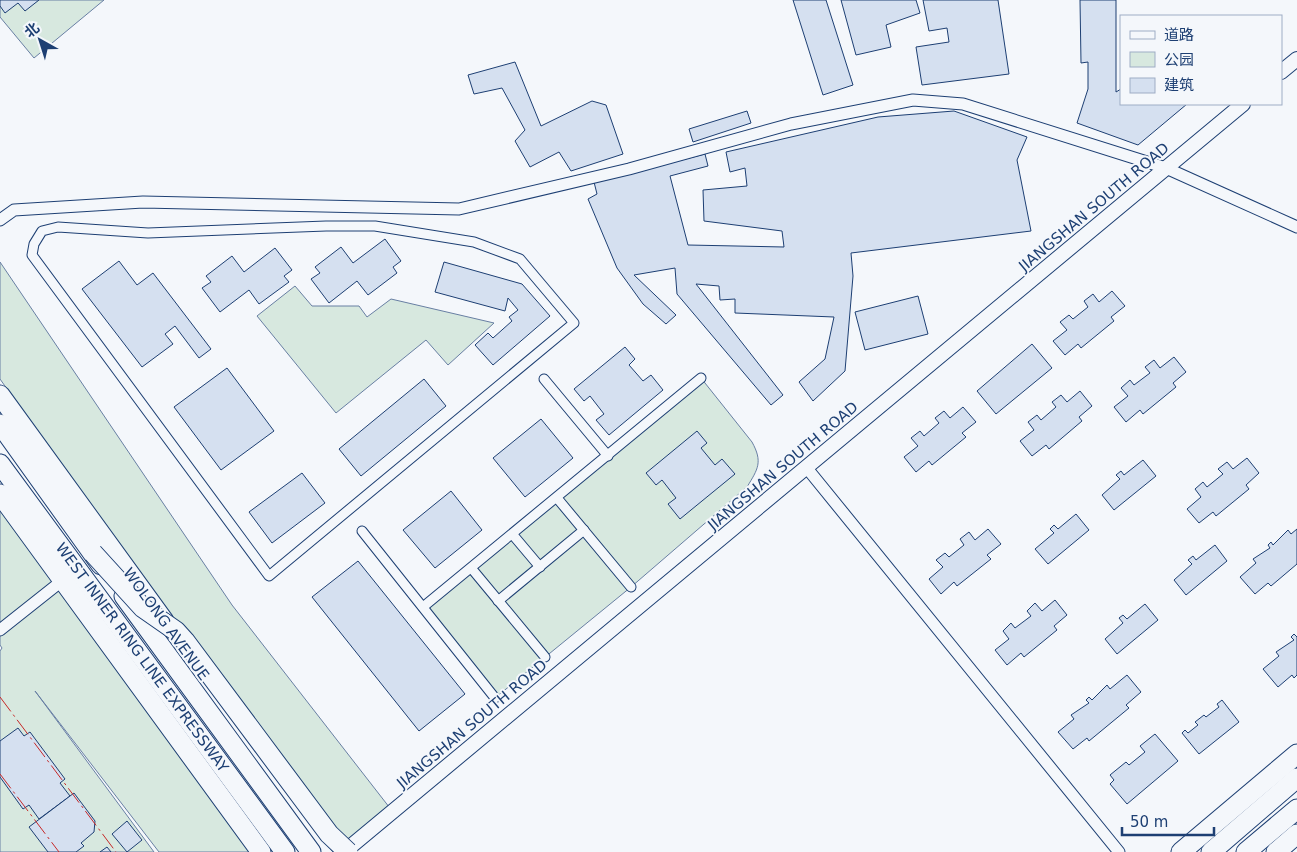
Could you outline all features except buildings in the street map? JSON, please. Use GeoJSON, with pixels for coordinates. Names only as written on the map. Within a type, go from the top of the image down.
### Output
{"type":"FeatureCollection","features":[{"type":"Feature","properties":{"kind":"highway","name":"WOLONG AVENUE"},"geometry":{"type":"LineString","coordinates":[[0,394],[9,422],[331,843]]}},
{"type":"Feature","properties":{"kind":"highway","name":"WEST INNER RING LINE EXPRESSWAY"},"geometry":{"type":"LineString","coordinates":[[9,422],[93,554],[312,852]]}},
{"type":"Feature","properties":{"kind":"highway","name":"WEST INNER RING LINE EXPRESSWAY"},"geometry":{"type":"LineString","coordinates":[[0,464],[285,852]]}},
{"type":"Feature","properties":{"kind":"highway"},"geometry":{"type":"LineString","coordinates":[[0,494],[261,852]]}},
{"type":"Feature","properties":{"kind":"highway"},"geometry":{"type":"LineString","coordinates":[[0,504],[47,558]]}},
{"type":"Feature","properties":{"kind":"highway"},"geometry":{"type":"LineString","coordinates":[[93,554],[143,608],[176,631],[186,641],[331,843],[343,852]]}},
{"type":"Feature","properties":{"kind":"highway"},"geometry":{"type":"LineString","coordinates":[[1181,852],[1297,754]]}},
{"type":"Feature","properties":{"kind":"highway"},"geometry":{"type":"LineString","coordinates":[[231,778],[272,852]]}},
{"type":"Feature","properties":{"kind":"highway"},"geometry":{"type":"LineString","coordinates":[[1211,852],[1297,778]]}},
{"type":"Feature","properties":{"kind":"highway"},"geometry":{"type":"LineString","coordinates":[[1246,852],[1297,809]]}},
{"type":"Feature","properties":{"kind":"highway"},"geometry":{"type":"LineString","coordinates":[[1276,852],[1297,834]]}},
{"type":"Feature","properties":{"kind":"highway"},"geometry":{"type":"LineString","coordinates":[[331,843],[348,852]]}},
{"type":"Feature","properties":{"kind":"street"},"geometry":{"type":"LineString","coordinates":[[1282,71],[1297,59]]}},
{"type":"Feature","properties":{"kind":"street"},"geometry":{"type":"LineString","coordinates":[[0,220],[14,210],[143,202],[459,210],[628,169],[791,124],[913,100],[963,104],[1166,168],[1297,227]]}},
{"type":"Feature","properties":{"kind":"street","name":"JIANGSHAN SOUTH ROAD"},"geometry":{"type":"LineString","coordinates":[[343,852],[1242,105]]}},
{"type":"Feature","properties":{"kind":"street"},"geometry":{"type":"LineString","coordinates":[[326,226],[375,226],[474,242],[520,259],[574,323],[269,576],[32,255],[34,244],[42,231],[58,227],[148,234],[326,226]]}},
{"type":"Feature","properties":{"kind":"street"},"geometry":{"type":"LineString","coordinates":[[423,607],[472,569],[701,378]]}},
{"type":"Feature","properties":{"kind":"street"},"geometry":{"type":"LineString","coordinates":[[544,379],[608,456]]}},
{"type":"Feature","properties":{"kind":"street"},"geometry":{"type":"LineString","coordinates":[[806,467],[1119,852]]}},
{"type":"Feature","properties":{"kind":"street"},"geometry":{"type":"LineString","coordinates":[[557,498],[631,587]]}},
{"type":"Feature","properties":{"kind":"street"},"geometry":{"type":"LineString","coordinates":[[362,530],[495,698]]}},
{"type":"Feature","properties":{"kind":"street"},"geometry":{"type":"LineString","coordinates":[[498,601],[584,530]]}},
{"type":"Feature","properties":{"kind":"street"},"geometry":{"type":"LineString","coordinates":[[512,535],[540,567]]}},
{"type":"Feature","properties":{"kind":"street"},"geometry":{"type":"LineString","coordinates":[[472,569],[545,658]]}},
{"type":"Feature","properties":{"kind":"street"},"geometry":{"type":"LineString","coordinates":[[0,630],[62,580]]}},
{"type":"Feature","properties":{"kind":"green space"},"geometry":{"type":"Polygon","coordinates":[[[0,0],[104,0],[34,58],[0,17],[0,0]]]}},
{"type":"Feature","properties":{"kind":"green space"},"geometry":{"type":"Polygon","coordinates":[[[0,262],[232,605],[393,812],[344,852],[333,852],[0,379],[0,262]]]}},
{"type":"Feature","properties":{"kind":"green space"},"geometry":{"type":"Polygon","coordinates":[[[295,286],[312,306],[359,306],[367,317],[391,299],[494,323],[448,365],[426,340],[336,413],[257,316],[295,286]]]}},
{"type":"Feature","properties":{"kind":"green space"},"geometry":{"type":"Polygon","coordinates":[[[701,378],[752,442],[755,449],[758,465],[747,487],[631,587],[495,698],[423,607],[701,378]]]}},
{"type":"Feature","properties":{"kind":"green space"},"geometry":{"type":"Polygon","coordinates":[[[0,494],[261,852],[159,852],[35,691],[154,852],[0,852],[0,651],[2,648],[0,645],[0,494]]]}},
{"type":"Feature","properties":{"kind":"power"},"geometry":{"type":"LineString","coordinates":[[0,697],[116,852]]}},
{"type":"Feature","properties":{"kind":"power"},"geometry":{"type":"LineString","coordinates":[[0,774],[59,852]]}}]}
